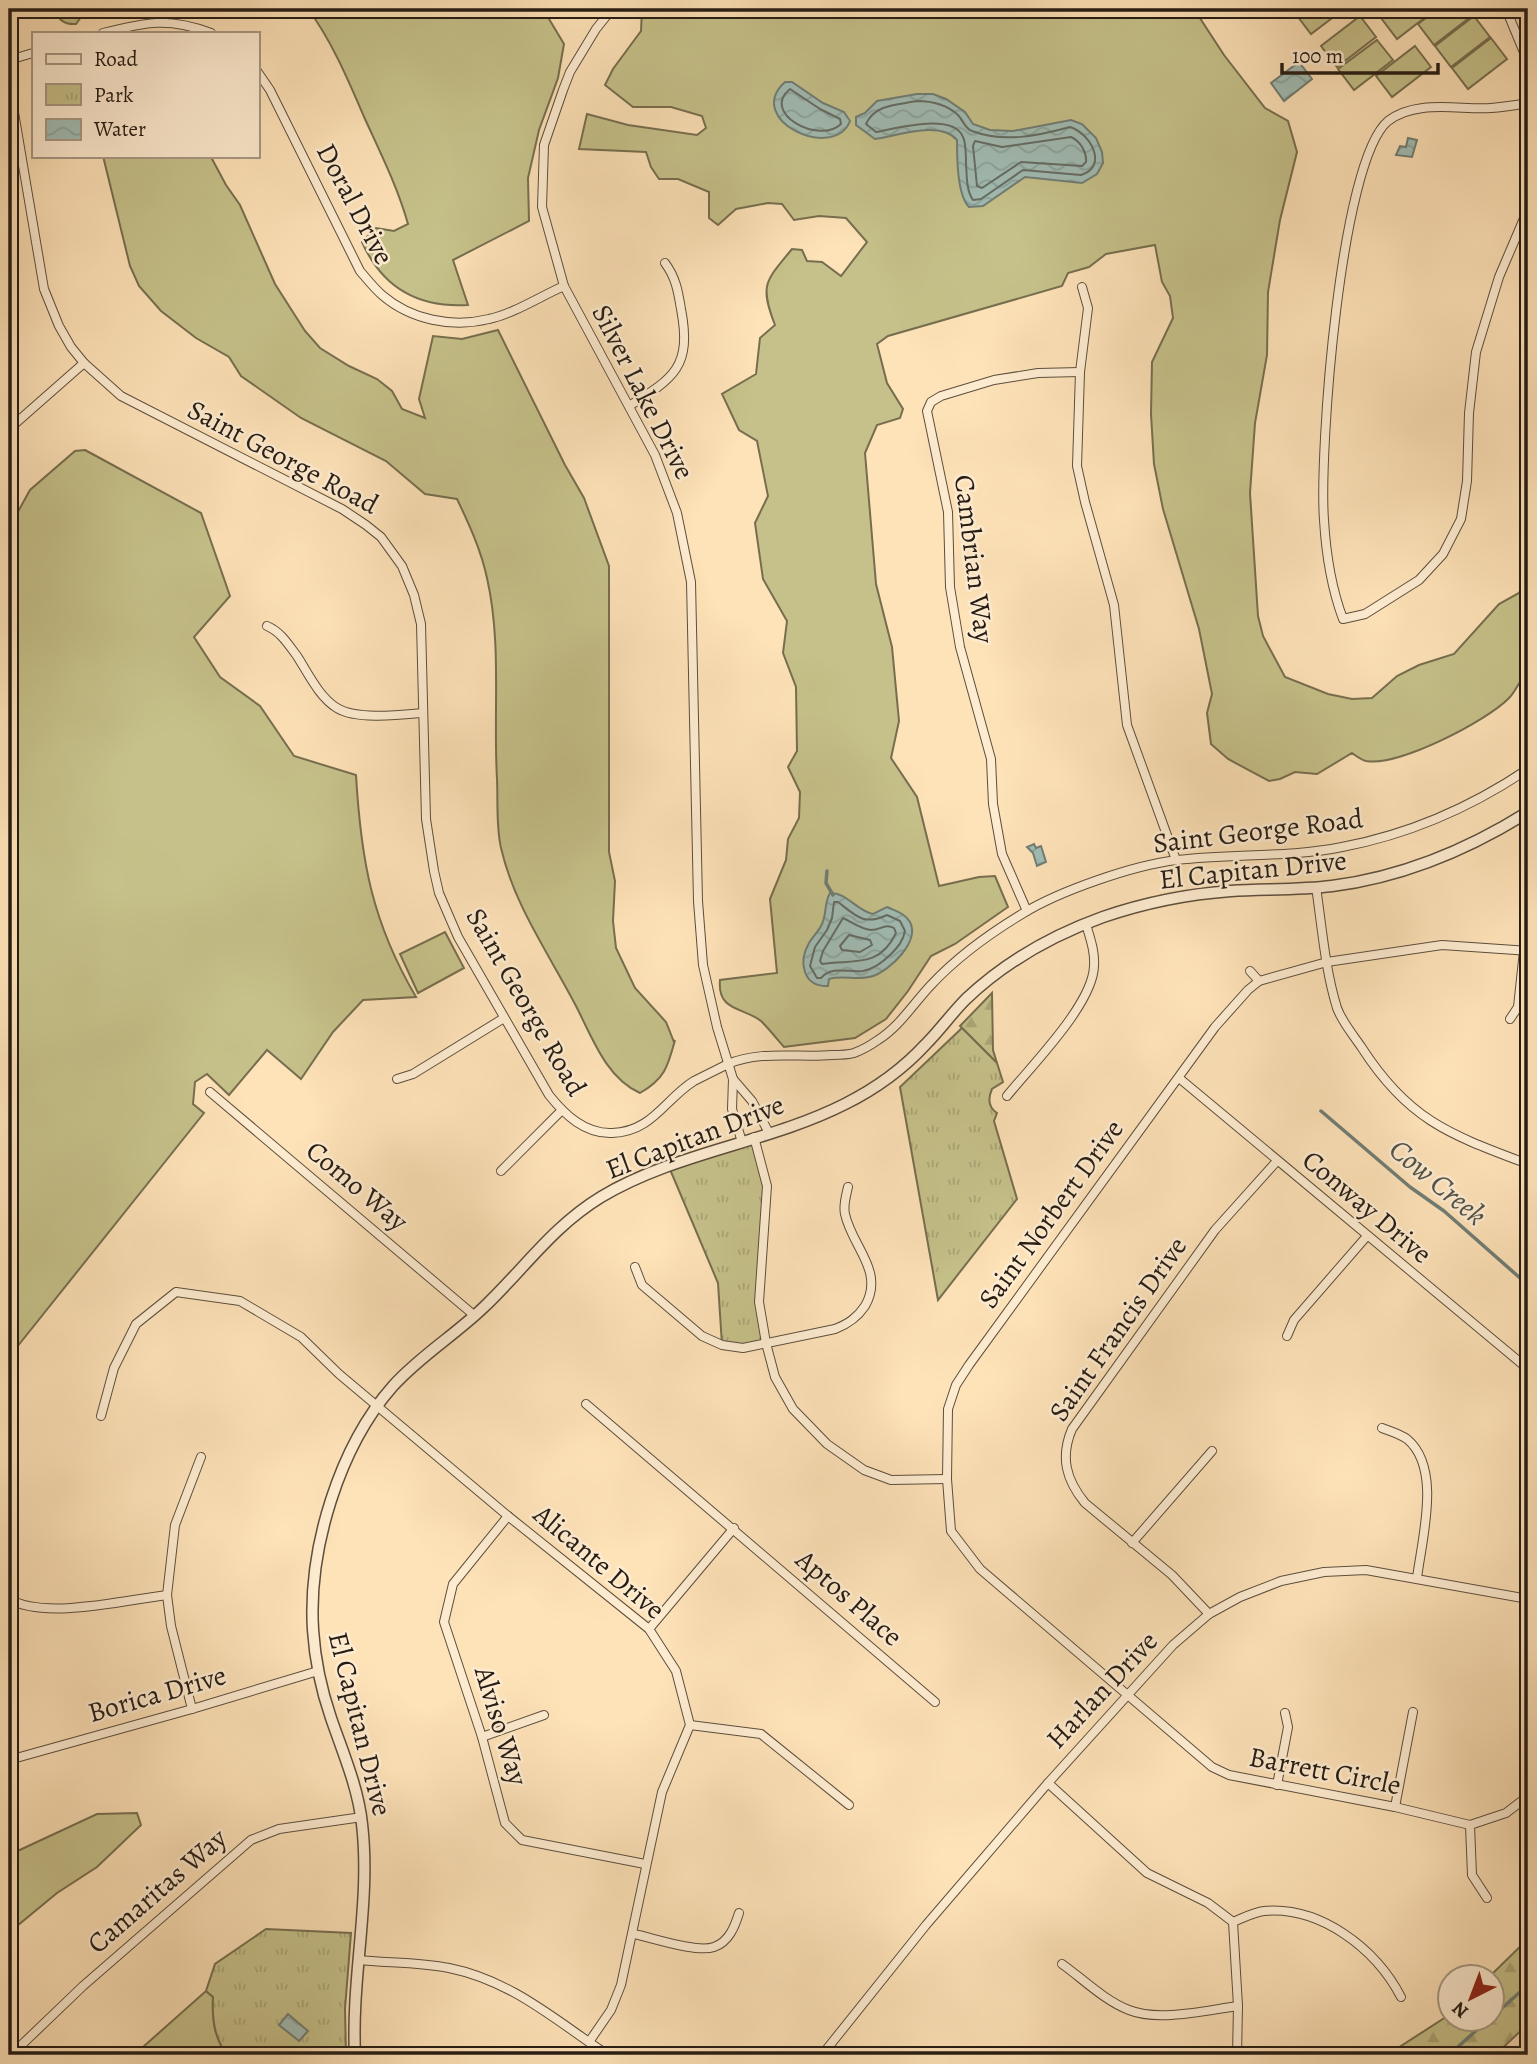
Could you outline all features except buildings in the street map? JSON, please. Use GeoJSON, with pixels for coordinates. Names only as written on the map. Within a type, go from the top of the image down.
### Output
{"type":"FeatureCollection","features":[{"type":"Feature","properties":{"kind":"street"},"geometry":{"type":"LineString","coordinates":[[164,21],[165,9]]}},
{"type":"Feature","properties":{"kind":"street","name":"Silver Lake Drive"},"geometry":{"type":"LineString","coordinates":[[612,9],[596,29],[570,72],[544,145],[542,207],[564,286],[654,455],[677,513],[691,582],[698,901],[703,964],[733,1079]]}},
{"type":"Feature","properties":{"kind":"street"},"geometry":{"type":"LineString","coordinates":[[1506,9],[1528,62]]}},
{"type":"Feature","properties":{"kind":"street"},"geometry":{"type":"LineString","coordinates":[[107,32],[164,21],[207,32]]}},
{"type":"Feature","properties":{"kind":"street"},"geometry":{"type":"LineString","coordinates":[[9,60],[32,53]]}},
{"type":"Feature","properties":{"kind":"street","name":"Doral Drive"},"geometry":{"type":"LineString","coordinates":[[259,74],[270,90],[360,271],[382,295],[423,318],[446,323],[467,323],[492,319],[564,286]]}},
{"type":"Feature","properties":{"kind":"street","name":"Saint George Road"},"geometry":{"type":"LineString","coordinates":[[9,83],[44,289],[58,326],[84,363],[121,396],[342,509],[381,537],[402,566],[419,610],[426,819],[433,871],[439,893],[458,937],[548,1096],[561,1111],[582,1126],[600,1132],[629,1130],[653,1119],[694,1082],[728,1064],[775,1055],[853,1054],[895,1027],[931,985],[988,934],[1027,911],[1086,885],[1121,873],[1176,860],[1340,848],[1408,831],[1456,812],[1528,769]]}},
{"type":"Feature","properties":{"kind":"street"},"geometry":{"type":"LineString","coordinates":[[1528,103],[1493,108],[1417,108],[1400,113],[1387,122],[1376,135],[1368,152],[1359,182],[1340,280],[1325,429],[1326,551],[1343,619],[1365,614],[1419,580],[1443,554],[1461,519],[1467,481],[1469,414],[1476,352],[1499,276],[1528,209]]}},
{"type":"Feature","properties":{"kind":"street"},"geometry":{"type":"LineString","coordinates":[[629,406],[664,384],[676,371],[683,353],[685,330],[676,278],[666,263]]}},
{"type":"Feature","properties":{"kind":"street"},"geometry":{"type":"LineString","coordinates":[[1082,287],[1088,307],[1080,372],[1077,466],[1114,605],[1126,725],[1176,860]]}},
{"type":"Feature","properties":{"kind":"street"},"geometry":{"type":"LineString","coordinates":[[9,429],[84,363]]}},
{"type":"Feature","properties":{"kind":"street","name":"Cambrian Way"},"geometry":{"type":"LineString","coordinates":[[1027,911],[1002,855],[993,804],[991,759],[960,647],[950,587],[948,512],[927,411],[931,402],[941,396],[994,380],[1038,373],[1080,372]]}},
{"type":"Feature","properties":{"kind":"street"},"geometry":{"type":"LineString","coordinates":[[267,625],[284,639],[320,690],[336,707],[360,715],[422,713]]}},
{"type":"Feature","properties":{"kind":"street","name":"El Capitan Drive"},"geometry":{"type":"LineString","coordinates":[[355,2055],[353,2023],[365,1860],[362,1817],[351,1771],[330,1716],[318,1671],[313,1625],[314,1584],[320,1544],[346,1461],[378,1406],[396,1383],[475,1315],[549,1237],[601,1198],[633,1181],[840,1107],[879,1084],[915,1056],[965,1000],[992,977],[1026,954],[1086,924],[1133,908],[1199,894],[1316,887],[1368,880],[1410,869],[1460,849],[1528,812]]}},
{"type":"Feature","properties":{"kind":"street"},"geometry":{"type":"LineString","coordinates":[[1316,887],[1327,962],[1338,1010],[1379,1075],[1415,1111],[1455,1136],[1528,1164]]}},
{"type":"Feature","properties":{"kind":"street"},"geometry":{"type":"LineString","coordinates":[[1510,1019],[1518,1007],[1528,913]]}},
{"type":"Feature","properties":{"kind":"street"},"geometry":{"type":"LineString","coordinates":[[1007,1096],[1082,1004],[1091,985],[1094,967],[1086,924]]}},
{"type":"Feature","properties":{"kind":"street"},"geometry":{"type":"LineString","coordinates":[[1250,971],[1259,981],[1327,962],[1442,945],[1526,951]]}},
{"type":"Feature","properties":{"kind":"street","name":"Saint Norbert Drive"},"geometry":{"type":"LineString","coordinates":[[1129,1694],[980,1569],[951,1531],[947,1479],[948,1409],[956,1385],[1215,1027],[1259,981]]}},
{"type":"Feature","properties":{"kind":"street"},"geometry":{"type":"LineString","coordinates":[[397,1079],[413,1074],[504,1018]]}},
{"type":"Feature","properties":{"kind":"street","name":"Conway Drive"},"geometry":{"type":"LineString","coordinates":[[1179,1078],[1528,1369]]}},
{"type":"Feature","properties":{"kind":"street"},"geometry":{"type":"LineString","coordinates":[[733,1079],[752,1101],[769,1133]]}},
{"type":"Feature","properties":{"kind":"street"},"geometry":{"type":"LineString","coordinates":[[733,1079],[732,1108],[742,1142]]}},
{"type":"Feature","properties":{"kind":"street","name":"Como Way"},"geometry":{"type":"LineString","coordinates":[[209,1092],[475,1315]]}},
{"type":"Feature","properties":{"kind":"street"},"geometry":{"type":"LineString","coordinates":[[501,1171],[561,1111]]}},
{"type":"Feature","properties":{"kind":"street"},"geometry":{"type":"LineString","coordinates":[[754,1137],[767,1186],[759,1302],[775,1377],[793,1409],[827,1444],[864,1470],[891,1480],[947,1479]]}},
{"type":"Feature","properties":{"kind":"street","name":"Saint Francis Drive"},"geometry":{"type":"LineString","coordinates":[[1209,1614],[1172,1576],[1085,1503],[1074,1490],[1067,1474],[1066,1443],[1072,1429],[1208,1240],[1277,1161]]}},
{"type":"Feature","properties":{"kind":"street"},"geometry":{"type":"LineString","coordinates":[[635,1267],[642,1285],[702,1336],[722,1345],[743,1348],[842,1326],[860,1313],[869,1299],[872,1285],[871,1271],[845,1215],[844,1202],[848,1187]]}},
{"type":"Feature","properties":{"kind":"street"},"geometry":{"type":"LineString","coordinates":[[1287,1336],[1294,1320],[1367,1236]]}},
{"type":"Feature","properties":{"kind":"street","name":"Alicante Drive"},"geometry":{"type":"LineString","coordinates":[[101,1416],[114,1367],[136,1324],[176,1292],[240,1301],[301,1337],[508,1516],[649,1629],[676,1671],[690,1725]]}},
{"type":"Feature","properties":{"kind":"street","name":"Aptos Place"},"geometry":{"type":"LineString","coordinates":[[586,1404],[935,1702]]}},
{"type":"Feature","properties":{"kind":"street"},"geometry":{"type":"LineString","coordinates":[[1382,1428],[1405,1437],[1418,1450],[1426,1468],[1428,1488],[1417,1578]]}},
{"type":"Feature","properties":{"kind":"street"},"geometry":{"type":"LineString","coordinates":[[1132,1543],[1212,1451]]}},
{"type":"Feature","properties":{"kind":"street"},"geometry":{"type":"LineString","coordinates":[[192,1709],[171,1626],[167,1595],[175,1525],[201,1457]]}},
{"type":"Feature","properties":{"kind":"street","name":"Alviso Way"},"geometry":{"type":"LineString","coordinates":[[508,1516],[453,1584],[444,1622],[482,1737],[505,1823],[522,1840],[645,1864]]}},
{"type":"Feature","properties":{"kind":"street"},"geometry":{"type":"LineString","coordinates":[[649,1629],[734,1528]]}},
{"type":"Feature","properties":{"kind":"street","name":"Harlan Drive"},"geometry":{"type":"LineString","coordinates":[[822,2055],[926,1925],[1048,1783],[1174,1645],[1209,1614],[1240,1597],[1281,1581],[1324,1573],[1366,1570],[1528,1599]]}},
{"type":"Feature","properties":{"kind":"street"},"geometry":{"type":"LineString","coordinates":[[9,1599],[21,1606],[53,1609],[167,1595]]}},
{"type":"Feature","properties":{"kind":"street","name":"Borica Drive"},"geometry":{"type":"LineString","coordinates":[[9,1760],[318,1671]]}},
{"type":"Feature","properties":{"kind":"street","name":"Barrett Circle"},"geometry":{"type":"LineString","coordinates":[[1129,1694],[1212,1768],[1229,1776],[1395,1807],[1470,1825]]}},
{"type":"Feature","properties":{"kind":"street"},"geometry":{"type":"LineString","coordinates":[[1395,1807],[1413,1712]]}},
{"type":"Feature","properties":{"kind":"street"},"geometry":{"type":"LineString","coordinates":[[1277,1785],[1287,1727],[1285,1713]]}},
{"type":"Feature","properties":{"kind":"street"},"geometry":{"type":"LineString","coordinates":[[482,1737],[544,1715]]}},
{"type":"Feature","properties":{"kind":"street"},"geometry":{"type":"LineString","coordinates":[[589,2042],[611,2010],[621,1986],[662,1792],[690,1725],[761,1734],[849,1805]]}},
{"type":"Feature","properties":{"kind":"street"},"geometry":{"type":"LineString","coordinates":[[1048,1783],[1147,1874],[1208,1903],[1233,1922]]}},
{"type":"Feature","properties":{"kind":"street"},"geometry":{"type":"LineString","coordinates":[[1487,1898],[1472,1875],[1470,1825],[1506,1813],[1523,1800],[1528,1792]]}},
{"type":"Feature","properties":{"kind":"street","name":"Camaritas Way"},"geometry":{"type":"LineString","coordinates":[[10,2055],[83,1986],[251,1840],[279,1829],[362,1817]]}},
{"type":"Feature","properties":{"kind":"street"},"geometry":{"type":"LineString","coordinates":[[1233,1922],[1262,1911],[1298,1913],[1338,1928],[1394,1982],[1401,1997]]}},
{"type":"Feature","properties":{"kind":"street"},"geometry":{"type":"LineString","coordinates":[[634,1934],[699,1948],[713,1948],[726,1940],[739,1913]]}},
{"type":"Feature","properties":{"kind":"street"},"geometry":{"type":"LineString","coordinates":[[1233,1922],[1237,2055]]}},
{"type":"Feature","properties":{"kind":"street"},"geometry":{"type":"LineString","coordinates":[[358,1960],[448,1967],[485,1978],[520,1994],[608,2055]]}},
{"type":"Feature","properties":{"kind":"street"},"geometry":{"type":"LineString","coordinates":[[1062,1964],[1117,2005],[1132,2011],[1149,2015],[1237,2006]]}},
{"type":"Feature","properties":{"kind":"green space"},"geometry":{"type":"Polygon","coordinates":[[[53,9],[81,9],[81,17],[76,24],[68,23],[59,18],[53,9]]]}},
{"type":"Feature","properties":{"kind":"green space"},"geometry":{"type":"Polygon","coordinates":[[[308,9],[543,9],[564,44],[558,78],[539,130],[528,178],[529,221],[453,260],[468,305],[433,303],[404,292],[380,271],[370,258],[362,242],[376,228],[394,231],[408,224],[394,184],[346,76],[325,34],[308,9]]]}},
{"type":"Feature","properties":{"kind":"green space"},"geometry":{"type":"Polygon","coordinates":[[[642,9],[1194,9],[1224,55],[1265,108],[1288,121],[1297,152],[1280,220],[1268,292],[1267,355],[1255,423],[1250,493],[1258,616],[1263,636],[1285,677],[1328,694],[1352,699],[1372,698],[1397,676],[1419,665],[1454,654],[1499,604],[1519,593],[1528,576],[1528,673],[1512,695],[1498,708],[1463,730],[1420,750],[1380,761],[1366,761],[1352,753],[1317,774],[1295,772],[1269,781],[1228,759],[1211,744],[1207,713],[1212,694],[1199,629],[1163,509],[1154,464],[1152,362],[1173,318],[1170,296],[1162,282],[1155,245],[1106,254],[1089,267],[1068,273],[1062,286],[888,336],[877,344],[887,383],[903,409],[900,418],[877,425],[865,453],[876,584],[892,647],[899,721],[891,758],[917,797],[939,886],[995,876],[1008,907],[955,944],[931,956],[886,1019],[855,1038],[784,1047],[761,1021],[727,1003],[720,990],[720,980],[777,973],[770,899],[786,860],[788,839],[799,818],[800,792],[788,767],[797,751],[796,687],[783,653],[787,621],[763,579],[755,523],[768,496],[757,441],[739,430],[722,394],[756,374],[760,338],[775,325],[767,300],[768,284],[792,249],[802,250],[807,261],[822,262],[841,276],[867,242],[846,218],[819,216],[794,220],[782,204],[768,203],[736,209],[718,225],[709,218],[709,192],[678,179],[659,179],[646,152],[579,149],[587,114],[628,125],[697,135],[706,128],[702,116],[671,107],[633,107],[605,85],[613,69],[641,31],[642,9]]]}},
{"type":"Feature","properties":{"kind":"green space"},"geometry":{"type":"Polygon","coordinates":[[[1301,9],[1344,9],[1311,34],[1295,13],[1301,9]]]}},
{"type":"Feature","properties":{"kind":"green space"},"geometry":{"type":"Polygon","coordinates":[[[1393,9],[1436,9],[1397,39],[1381,18],[1393,9]]]}},
{"type":"Feature","properties":{"kind":"green space"},"geometry":{"type":"Polygon","coordinates":[[[1438,9],[1468,9],[1473,15],[1434,45],[1418,24],[1438,9]]]}},
{"type":"Feature","properties":{"kind":"green space"},"geometry":{"type":"Polygon","coordinates":[[[1360,16],[1376,37],[1337,67],[1321,46],[1360,16]]]}},
{"type":"Feature","properties":{"kind":"green space"},"geometry":{"type":"Polygon","coordinates":[[[1474,16],[1490,37],[1451,67],[1435,46],[1474,16]]]}},
{"type":"Feature","properties":{"kind":"green space"},"geometry":{"type":"Polygon","coordinates":[[[1491,38],[1507,59],[1468,89],[1452,68],[1491,38]]]}},
{"type":"Feature","properties":{"kind":"green space"},"geometry":{"type":"Polygon","coordinates":[[[1377,40],[1393,60],[1354,90],[1338,69],[1377,40]]]}},
{"type":"Feature","properties":{"kind":"green space"},"geometry":{"type":"Polygon","coordinates":[[[1415,46],[1431,67],[1392,97],[1376,76],[1415,46]]]}},
{"type":"Feature","properties":{"kind":"green space"},"geometry":{"type":"Polygon","coordinates":[[[103,158],[212,158],[240,205],[275,284],[305,331],[320,348],[377,379],[392,391],[402,409],[425,418],[419,399],[433,336],[462,339],[498,330],[584,498],[609,566],[609,852],[615,881],[613,921],[616,948],[635,988],[666,1022],[674,1042],[675,1040],[664,1071],[640,1093],[618,1077],[601,1056],[533,929],[507,869],[498,822],[496,653],[492,603],[481,557],[457,499],[425,494],[386,461],[301,418],[241,376],[229,357],[196,338],[161,311],[139,286],[130,266],[103,158]]]}},
{"type":"Feature","properties":{"kind":"green space"},"geometry":{"type":"Polygon","coordinates":[[[85,450],[201,513],[230,596],[194,637],[220,677],[260,706],[294,756],[356,775],[361,835],[371,890],[389,943],[416,997],[363,1000],[333,1032],[301,1079],[267,1050],[229,1095],[207,1074],[195,1082],[193,1104],[204,1113],[9,1357],[9,528],[30,490],[75,451],[85,450]]]}},
{"type":"Feature","properties":{"kind":"green space"},"geometry":{"type":"Polygon","coordinates":[[[445,932],[464,968],[418,993],[400,954],[445,932]]]}},
{"type":"Feature","properties":{"kind":"green space"},"geometry":{"type":"Polygon","coordinates":[[[992,993],[993,1050],[997,1063],[960,1026],[992,993]]]}},
{"type":"Feature","properties":{"kind":"green space"},"geometry":{"type":"Polygon","coordinates":[[[962,1028],[997,1063],[1003,1082],[992,1089],[990,1102],[997,1113],[994,1121],[1017,1199],[938,1300],[900,1087],[962,1028]]]}},
{"type":"Feature","properties":{"kind":"green space"},"geometry":{"type":"Polygon","coordinates":[[[754,1137],[767,1186],[759,1302],[766,1343],[722,1345],[718,1283],[669,1167],[754,1137]]]}},
{"type":"Feature","properties":{"kind":"green space"},"geometry":{"type":"Polygon","coordinates":[[[137,1813],[141,1825],[97,1867],[57,1893],[11,1931],[16,1938],[9,1945],[9,1855],[97,1814],[137,1813]]]}},
{"type":"Feature","properties":{"kind":"green space"},"geometry":{"type":"Polygon","coordinates":[[[266,1929],[351,1933],[345,2009],[346,2055],[227,2055],[215,2027],[213,1997],[206,1991],[215,1964],[266,1929]]]}},
{"type":"Feature","properties":{"kind":"green space"},"geometry":{"type":"Polygon","coordinates":[[[1528,1939],[1528,2024],[1495,2055],[1387,2055],[1436,2023],[1436,2032],[1506,2032],[1504,1962],[1528,1939]]]}},
{"type":"Feature","properties":{"kind":"green space"},"geometry":{"type":"Polygon","coordinates":[[[206,1991],[213,1997],[215,2028],[227,2055],[134,2055],[206,1991]]]}},
{"type":"Feature","properties":{"kind":"water"},"geometry":{"type":"Polygon","coordinates":[[[1299,62],[1312,79],[1284,101],[1271,83],[1299,62]]]}},
{"type":"Feature","properties":{"kind":"water"},"geometry":{"type":"Polygon","coordinates":[[[785,82],[792,82],[823,103],[844,112],[850,121],[841,133],[827,138],[811,137],[796,131],[783,122],[775,110],[775,96],[785,82]]]}},
{"type":"Feature","properties":{"kind":"water"},"geometry":{"type":"Polygon","coordinates":[[[933,94],[946,99],[965,112],[973,124],[990,130],[1013,131],[1071,120],[1082,124],[1096,138],[1103,163],[1097,174],[1082,183],[1025,177],[983,206],[969,207],[960,185],[957,140],[949,134],[929,130],[875,139],[856,125],[856,117],[865,113],[877,101],[933,94]]]}},
{"type":"Feature","properties":{"kind":"water"},"geometry":{"type":"Polygon","coordinates":[[[1408,138],[1417,140],[1412,157],[1396,155],[1400,146],[1406,147],[1408,138]]]}},
{"type":"Feature","properties":{"kind":"water"},"geometry":{"type":"Polygon","coordinates":[[[1034,844],[1036,848],[1041,846],[1046,862],[1037,866],[1033,853],[1027,847],[1034,844]]]}},
{"type":"Feature","properties":{"kind":"water"},"geometry":{"type":"Polygon","coordinates":[[[830,893],[841,895],[873,914],[887,907],[908,919],[912,930],[911,938],[895,962],[873,976],[829,979],[828,986],[808,978],[804,965],[806,950],[822,924],[830,893]]]}},
{"type":"Feature","properties":{"kind":"water"},"geometry":{"type":"Polygon","coordinates":[[[288,2014],[308,2031],[299,2041],[279,2025],[288,2014]]]}},
{"type":"Feature","properties":{"kind":"waterway"},"geometry":{"type":"LineString","coordinates":[[827,871],[826,883],[833,895]]}},
{"type":"Feature","properties":{"kind":"waterway","name":"Cow Creek"},"geometry":{"type":"LineString","coordinates":[[1321,1111],[1410,1187],[1444,1211],[1528,1285]]}},
{"type":"Feature","properties":{"kind":"waterway","name":"Cow Creek"},"geometry":{"type":"LineString","coordinates":[[1506,2005],[1528,1985]]}},
{"type":"Feature","properties":{"kind":"waterway","name":"Cow Creek"},"geometry":{"type":"LineString","coordinates":[[1449,2055],[1474,2032]]}}]}
